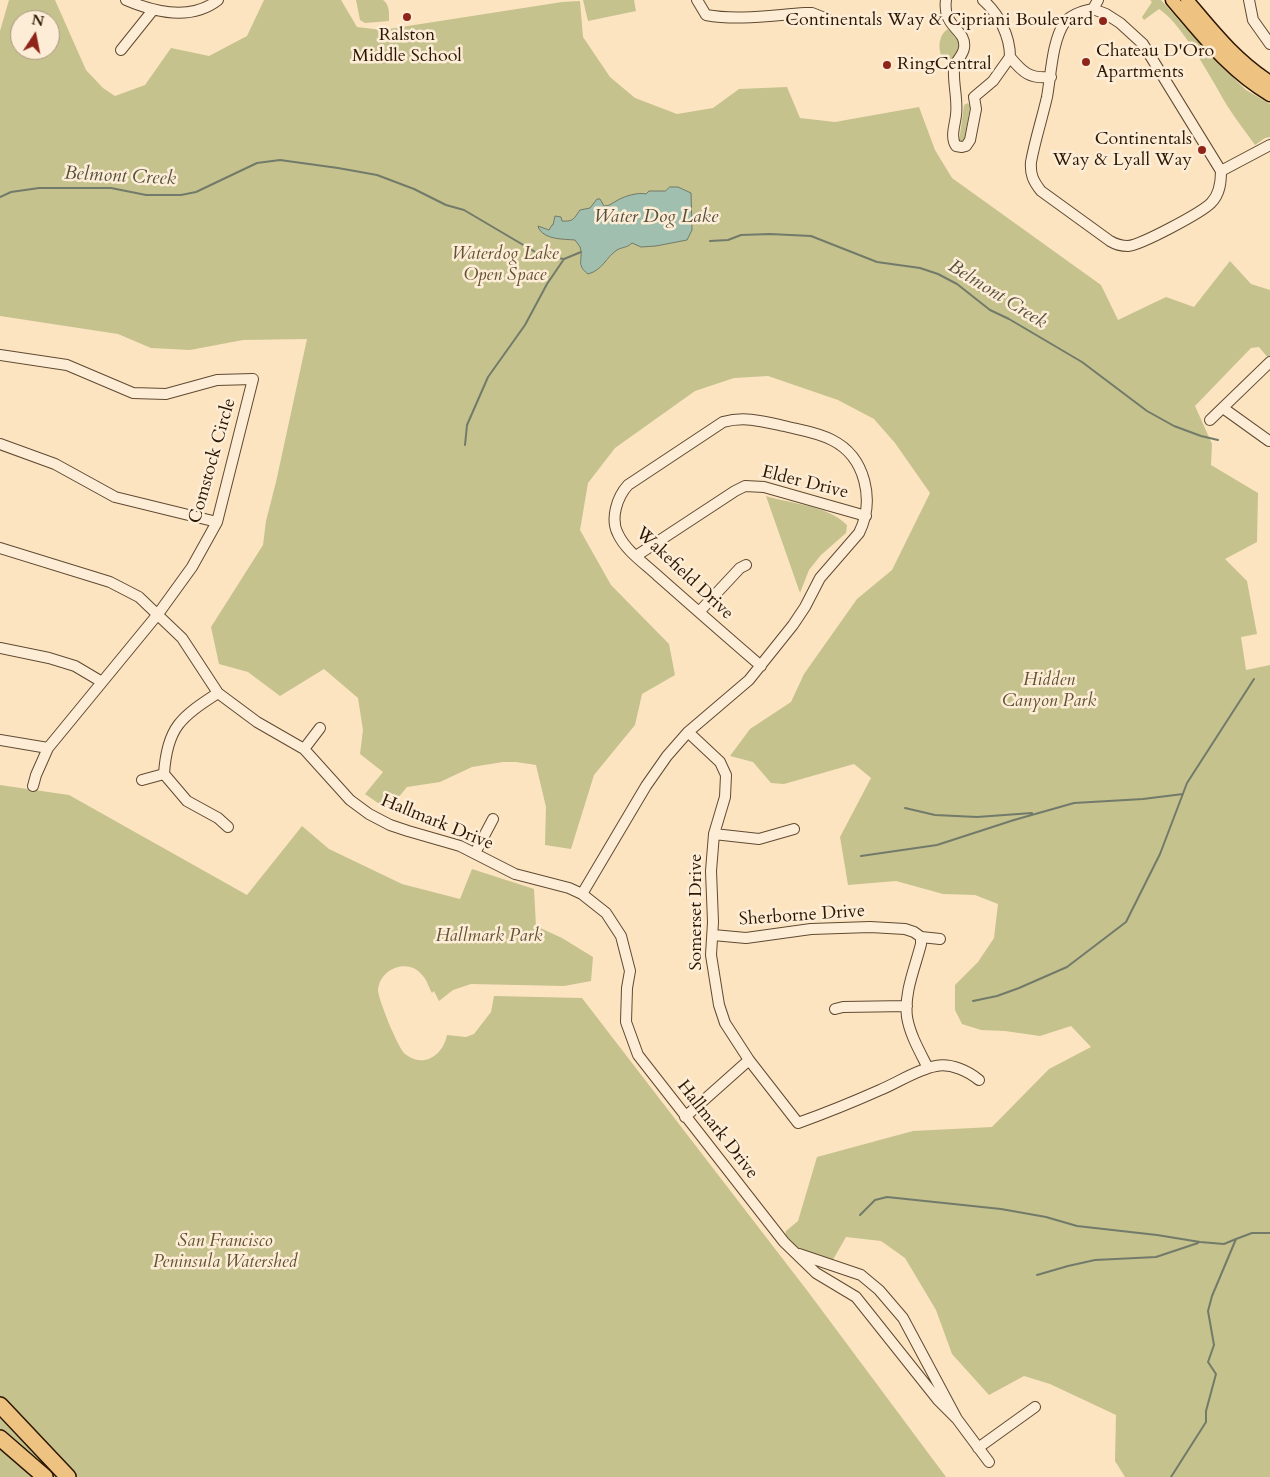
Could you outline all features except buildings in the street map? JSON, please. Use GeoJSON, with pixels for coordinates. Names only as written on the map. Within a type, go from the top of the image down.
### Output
{"type":"FeatureCollection","features":[{"type":"Feature","properties":{"kind":"highway"},"geometry":{"type":"LineString","coordinates":[[0,1405],[68,1477]]}},
{"type":"Feature","properties":{"kind":"highway"},"geometry":{"type":"LineString","coordinates":[[0,1438],[45,1477]]}},
{"type":"Feature","properties":{"kind":"main road"},"geometry":{"type":"LineString","coordinates":[[1172,0],[1224,60],[1270,95]]}},
{"type":"Feature","properties":{"kind":"main road"},"geometry":{"type":"LineString","coordinates":[[1188,0],[1231,52],[1270,82]]}},
{"type":"Feature","properties":{"kind":"street"},"geometry":{"type":"LineString","coordinates":[[126,0],[153,10],[169,12],[195,11],[218,0]]}},
{"type":"Feature","properties":{"kind":"street"},"geometry":{"type":"LineString","coordinates":[[697,0],[706,15],[715,17],[730,18],[812,13],[827,19]]}},
{"type":"Feature","properties":{"kind":"street"},"geometry":{"type":"LineString","coordinates":[[946,0],[948,20],[960,33],[964,44],[964,50],[954,69],[957,98],[953,139],[956,146],[966,146],[970,140],[976,109],[974,99],[976,95],[993,81],[1010,57]]}},
{"type":"Feature","properties":{"kind":"street"},"geometry":{"type":"LineString","coordinates":[[983,0],[995,11],[1001,21],[1009,45],[1010,57],[1019,68],[1036,78],[1051,77]]}},
{"type":"Feature","properties":{"kind":"street"},"geometry":{"type":"LineString","coordinates":[[1249,0],[1253,20],[1270,44]]}},
{"type":"Feature","properties":{"kind":"street"},"geometry":{"type":"LineString","coordinates":[[1095,5],[1120,23],[1143,44],[1221,171],[1218,191],[1211,203],[1164,231],[1132,245],[1120,245],[1110,241],[1041,191],[1033,182],[1030,172],[1030,162],[1051,77],[1057,41],[1066,22],[1072,16],[1095,5]]}},
{"type":"Feature","properties":{"kind":"street"},"geometry":{"type":"LineString","coordinates":[[121,50],[153,10]]}},
{"type":"Feature","properties":{"kind":"street"},"geometry":{"type":"LineString","coordinates":[[957,98],[974,99]]}},
{"type":"Feature","properties":{"kind":"street"},"geometry":{"type":"LineString","coordinates":[[1221,171],[1270,146]]}},
{"type":"Feature","properties":{"kind":"street","name":"Comstock Circle"},"geometry":{"type":"LineString","coordinates":[[0,355],[67,365],[133,392],[166,394],[217,380],[253,379],[217,522],[192,567],[158,614],[48,748],[33,786]]}},
{"type":"Feature","properties":{"kind":"street"},"geometry":{"type":"LineString","coordinates":[[1210,420],[1270,362]]}},
{"type":"Feature","properties":{"kind":"street"},"geometry":{"type":"LineString","coordinates":[[1223,408],[1270,441]]}},
{"type":"Feature","properties":{"kind":"street","name":"Wakefield Drive"},"geometry":{"type":"LineString","coordinates":[[582,894],[646,786],[667,756],[688,732],[749,680],[761,666],[805,607],[820,578],[859,533],[866,516],[868,498],[864,479],[854,458],[844,448],[833,440],[820,435],[755,420],[734,419],[723,422],[634,480],[624,489],[618,503],[615,524],[618,534],[636,556],[761,666]]}},
{"type":"Feature","properties":{"kind":"street"},"geometry":{"type":"LineString","coordinates":[[0,444],[55,464],[115,497],[217,522]]}},
{"type":"Feature","properties":{"kind":"street","name":"Elder Drive"},"geometry":{"type":"LineString","coordinates":[[636,556],[745,486],[764,487],[866,516]]}},
{"type":"Feature","properties":{"kind":"street","name":"Hallmark Drive"},"geometry":{"type":"LineString","coordinates":[[0,548],[110,582],[139,597],[182,638],[218,693],[257,722],[304,749],[350,800],[369,814],[390,825],[460,846],[515,874],[561,885],[582,894],[606,913],[621,936],[630,971],[627,988],[626,1022],[638,1055],[684,1117],[784,1242],[816,1273],[856,1297],[938,1400],[957,1419]]}},
{"type":"Feature","properties":{"kind":"street"},"geometry":{"type":"LineString","coordinates":[[699,612],[740,568],[746,566]]}},
{"type":"Feature","properties":{"kind":"street"},"geometry":{"type":"LineString","coordinates":[[0,648],[49,658],[75,666],[102,682]]}},
{"type":"Feature","properties":{"kind":"street"},"geometry":{"type":"LineString","coordinates":[[218,693],[189,712],[172,734],[165,753],[164,774],[187,802],[218,818],[228,827]]}},
{"type":"Feature","properties":{"kind":"street"},"geometry":{"type":"LineString","coordinates":[[304,749],[320,728]]}},
{"type":"Feature","properties":{"kind":"street","name":"Somerset Drive"},"geometry":{"type":"LineString","coordinates":[[688,732],[720,762],[726,775],[725,796],[714,834],[711,871],[713,935],[711,956],[719,1005],[725,1023],[749,1060],[798,1122],[873,1093],[928,1068]]}},
{"type":"Feature","properties":{"kind":"street"},"geometry":{"type":"LineString","coordinates":[[0,740],[48,748]]}},
{"type":"Feature","properties":{"kind":"street"},"geometry":{"type":"LineString","coordinates":[[142,780],[164,774]]}},
{"type":"Feature","properties":{"kind":"street"},"geometry":{"type":"LineString","coordinates":[[475,853],[493,819]]}},
{"type":"Feature","properties":{"kind":"street"},"geometry":{"type":"LineString","coordinates":[[714,834],[759,839],[794,829]]}},
{"type":"Feature","properties":{"kind":"street","name":"Sherborne Drive"},"geometry":{"type":"LineString","coordinates":[[713,935],[746,938],[812,928],[870,926],[905,929],[921,937],[940,939]]}},
{"type":"Feature","properties":{"kind":"street"},"geometry":{"type":"LineString","coordinates":[[921,937],[921,944],[908,989],[907,1006],[912,1035],[928,1068],[938,1065],[951,1066],[970,1073],[979,1080]]}},
{"type":"Feature","properties":{"kind":"street"},"geometry":{"type":"LineString","coordinates":[[835,1009],[843,1007],[907,1006]]}},
{"type":"Feature","properties":{"kind":"street"},"geometry":{"type":"LineString","coordinates":[[684,1117],[749,1060]]}},
{"type":"Feature","properties":{"kind":"street","name":"Hallmark Drive"},"geometry":{"type":"LineString","coordinates":[[795,1253],[861,1276],[878,1290],[903,1318],[957,1419],[989,1462]]}},
{"type":"Feature","properties":{"kind":"street"},"geometry":{"type":"LineString","coordinates":[[978,1448],[1035,1407]]}},
{"type":"Feature","properties":{"kind":"green space"},"geometry":{"type":"Polygon","coordinates":[[[9,0],[55,0],[59,10],[10,10],[10,60],[60,60],[60,11],[86,70],[103,88],[115,96],[145,85],[171,48],[209,56],[247,36],[264,0],[341,0],[357,27],[382,30],[562,2],[580,1],[583,37],[610,77],[635,98],[677,114],[713,108],[739,89],[787,87],[800,118],[835,122],[919,107],[935,150],[952,178],[1101,285],[1118,320],[1166,297],[1194,307],[1230,261],[1251,284],[1270,290],[1270,358],[1259,347],[1251,348],[1195,406],[1212,444],[1211,465],[1258,493],[1257,542],[1225,559],[1247,581],[1257,634],[1241,637],[1246,670],[1270,665],[1270,1477],[1125,1477],[1115,1461],[1116,1415],[1050,1384],[1024,1376],[989,1395],[952,1354],[936,1310],[905,1258],[881,1241],[846,1237],[830,1265],[784,1242],[786,1231],[798,1221],[817,1157],[913,1131],[992,1127],[1049,1069],[1091,1047],[1071,1026],[1040,1036],[981,1030],[962,1024],[955,1010],[955,985],[978,962],[994,938],[998,904],[975,895],[943,894],[896,881],[848,885],[840,837],[871,778],[854,764],[784,784],[771,783],[753,762],[730,756],[750,729],[791,702],[804,674],[857,599],[892,570],[930,493],[895,443],[874,419],[838,400],[768,376],[734,378],[695,391],[615,448],[588,483],[580,530],[611,585],[669,644],[675,675],[642,694],[635,725],[594,775],[571,849],[545,845],[546,807],[536,765],[503,762],[472,767],[440,782],[407,787],[388,810],[365,794],[383,772],[360,754],[363,730],[358,698],[324,669],[280,696],[248,672],[219,664],[211,627],[263,545],[266,521],[307,339],[243,340],[190,350],[151,348],[118,334],[0,316],[0,31],[9,0]]]}},
{"type":"Feature","properties":{"kind":"green space"},"geometry":{"type":"Polygon","coordinates":[[[356,0],[383,0],[388,7],[389,21],[365,23],[360,20],[356,0]]]}},
{"type":"Feature","properties":{"kind":"green space"},"geometry":{"type":"Polygon","coordinates":[[[583,0],[634,0],[636,11],[588,21],[583,0]]]}},
{"type":"Feature","properties":{"kind":"green space"},"geometry":{"type":"Polygon","coordinates":[[[1150,0],[1161,0],[1209,54],[1246,90],[1270,104],[1270,137],[1255,145],[1231,112],[1187,40],[1168,16],[1159,9],[1144,20],[1142,17],[1152,2],[1150,0]]]}},
{"type":"Feature","properties":{"kind":"green space"},"geometry":{"type":"Polygon","coordinates":[[[948,29],[959,45],[950,62],[946,62],[944,56],[941,55],[940,45],[941,37],[948,29]]]}},
{"type":"Feature","properties":{"kind":"green space"},"geometry":{"type":"Polygon","coordinates":[[[968,103],[970,107],[964,141],[959,142],[964,105],[968,103]]]}},
{"type":"Feature","properties":{"kind":"green space"},"geometry":{"type":"Polygon","coordinates":[[[766,496],[819,509],[839,518],[847,525],[846,533],[821,555],[809,570],[800,593],[766,496]]]}},
{"type":"Feature","properties":{"kind":"green space","name":"San Francisco Peninsula Watershed"},"geometry":{"type":"Polygon","coordinates":[[[0,785],[69,795],[247,895],[302,826],[329,849],[402,884],[460,899],[472,869],[534,889],[536,926],[562,938],[593,957],[591,981],[564,986],[471,984],[453,990],[439,1001],[434,991],[432,993],[417,970],[403,966],[396,968],[384,976],[378,990],[389,1023],[402,1050],[412,1058],[426,1060],[437,1054],[447,1035],[466,1037],[474,1034],[491,1012],[494,996],[582,998],[809,1293],[946,1477],[0,1477],[0,785]]]}},
{"type":"Feature","properties":{"kind":"water","name":"Water Dog Lake"},"geometry":{"type":"Polygon","coordinates":[[[670,187],[678,187],[691,193],[692,230],[687,240],[641,247],[632,243],[617,250],[597,270],[588,274],[582,267],[580,247],[575,240],[551,237],[542,233],[538,226],[549,230],[553,225],[555,216],[561,217],[562,221],[571,220],[580,210],[590,208],[597,199],[600,199],[604,206],[606,206],[628,196],[646,194],[649,191],[665,191],[670,187]]]}},
{"type":"Feature","properties":{"kind":"waterway","name":"Belmont Creek"},"geometry":{"type":"LineString","coordinates":[[0,197],[11,192],[39,188],[111,188],[146,195],[181,195],[196,192],[257,163],[280,160],[377,175],[414,189],[446,205],[464,210],[542,256],[564,259],[581,252]]}},
{"type":"Feature","properties":{"kind":"waterway","name":"Belmont Creek"},"geometry":{"type":"LineString","coordinates":[[710,241],[728,240],[741,235],[811,236],[877,262],[920,268],[938,274],[957,284],[990,310],[1009,319],[1082,362],[1147,411],[1174,426],[1218,440]]}},
{"type":"Feature","properties":{"kind":"waterway"},"geometry":{"type":"LineString","coordinates":[[465,445],[467,425],[488,377],[525,325],[547,284],[564,259]]}},
{"type":"Feature","properties":{"kind":"waterway"},"geometry":{"type":"LineString","coordinates":[[973,1001],[997,996],[1067,967],[1126,922],[1160,854],[1187,783],[1254,679]]}},
{"type":"Feature","properties":{"kind":"waterway"},"geometry":{"type":"LineString","coordinates":[[861,856],[937,845],[1074,803],[1143,799],[1183,794]]}},
{"type":"Feature","properties":{"kind":"waterway"},"geometry":{"type":"LineString","coordinates":[[905,808],[935,815],[977,817],[1032,813]]}},
{"type":"Feature","properties":{"kind":"waterway"},"geometry":{"type":"LineString","coordinates":[[860,1215],[875,1200],[887,1197],[1001,1209],[1046,1217],[1077,1226],[1200,1242],[1224,1244],[1236,1239]]}},
{"type":"Feature","properties":{"kind":"waterway"},"geometry":{"type":"LineString","coordinates":[[1171,1477],[1206,1422],[1206,1411],[1216,1374],[1208,1362],[1214,1345],[1208,1311],[1212,1296],[1236,1239],[1252,1233],[1270,1233]]}},
{"type":"Feature","properties":{"kind":"waterway"},"geometry":{"type":"LineString","coordinates":[[1037,1275],[1095,1260],[1156,1257],[1198,1243]]}},
{"type":"Feature","properties":{"kind":"place","name":"Ralston Middle School"},"geometry":{"type":"Point","coordinates":[407,17]}},
{"type":"Feature","properties":{"kind":"place","name":"Continentals Way & Cipriani Boulevard"},"geometry":{"type":"Point","coordinates":[1103,21]}},
{"type":"Feature","properties":{"kind":"place","name":"Chateau D'Oro Apartments"},"geometry":{"type":"Point","coordinates":[1086,62]}},
{"type":"Feature","properties":{"kind":"place","name":"RingCentral"},"geometry":{"type":"Point","coordinates":[887,65]}},
{"type":"Feature","properties":{"kind":"place","name":"Continentals Way & Lyall Way"},"geometry":{"type":"Point","coordinates":[1202,150]}},
{"type":"Feature","properties":{"kind":"park label","name":"Waterdog Lake Open Space"},"geometry":{"type":"Point","coordinates":[505,265]}},
{"type":"Feature","properties":{"kind":"park label","name":"Hidden Canyon Park"},"geometry":{"type":"Point","coordinates":[1049,691]}},
{"type":"Feature","properties":{"kind":"park label","name":"Hallmark Park"},"geometry":{"type":"Point","coordinates":[489,937]}}]}
